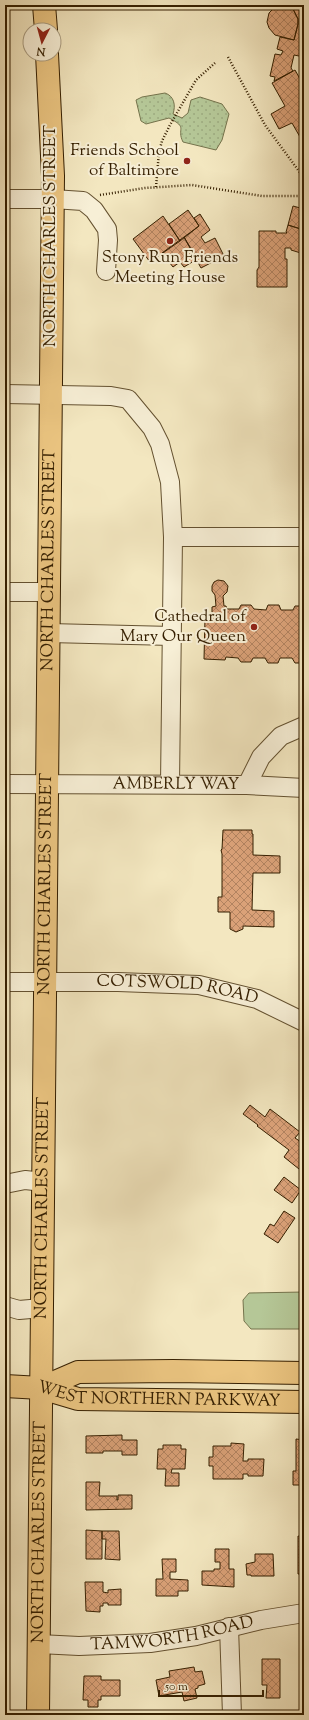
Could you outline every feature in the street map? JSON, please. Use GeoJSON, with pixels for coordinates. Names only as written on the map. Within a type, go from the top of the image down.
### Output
{"type":"FeatureCollection","features":[{"type":"Feature","properties":{"kind":"main road"},"geometry":{"type":"LineString","coordinates":[[44,5],[45,22]]}},
{"type":"Feature","properties":{"kind":"main road","name":"NORTH CHARLES STREET"},"geometry":{"type":"LineString","coordinates":[[38,1715],[40,1388],[44,1182],[53,198],[52,132],[48,62]]}},
{"type":"Feature","properties":{"kind":"main road","name":"WEST NORTHERN PARKWAY"},"geometry":{"type":"LineString","coordinates":[[40,1388],[78,1372],[173,1371],[304,1373]]}},
{"type":"Feature","properties":{"kind":"main road"},"geometry":{"type":"LineString","coordinates":[[5,1386],[40,1388]]}},
{"type":"Feature","properties":{"kind":"main road","name":"WEST NORTHERN PARKWAY"},"geometry":{"type":"LineString","coordinates":[[40,1388],[78,1399],[304,1402]]}},
{"type":"Feature","properties":{"kind":"street"},"geometry":{"type":"LineString","coordinates":[[5,199],[53,198],[83,201],[94,210],[107,229],[108,240],[106,271]]}},
{"type":"Feature","properties":{"kind":"street"},"geometry":{"type":"LineString","coordinates":[[5,394],[111,396],[128,399],[152,428],[160,444],[166,461],[170,482],[173,537],[170,784]]}},
{"type":"Feature","properties":{"kind":"street"},"geometry":{"type":"LineString","coordinates":[[173,537],[304,537]]}},
{"type":"Feature","properties":{"kind":"street"},"geometry":{"type":"LineString","coordinates":[[5,592],[49,592]]}},
{"type":"Feature","properties":{"kind":"street"},"geometry":{"type":"LineString","coordinates":[[48,633],[172,636]]}},
{"type":"Feature","properties":{"kind":"street"},"geometry":{"type":"LineString","coordinates":[[247,785],[261,757],[281,736],[304,726]]}},
{"type":"Feature","properties":{"kind":"street","name":"AMBERLY WAY"},"geometry":{"type":"LineString","coordinates":[[5,784],[247,785],[304,788]]}},
{"type":"Feature","properties":{"kind":"street","name":"COTSWOLD ROAD"},"geometry":{"type":"LineString","coordinates":[[5,982],[46,981],[199,985],[257,999],[304,1022]]}},
{"type":"Feature","properties":{"kind":"street"},"geometry":{"type":"LineString","coordinates":[[5,1184],[25,1180],[44,1182]]}},
{"type":"Feature","properties":{"kind":"street"},"geometry":{"type":"LineString","coordinates":[[5,1306],[19,1310],[42,1308]]}},
{"type":"Feature","properties":{"kind":"street","name":"TAMWORTH ROAD"},"geometry":{"type":"LineString","coordinates":[[39,1644],[79,1646],[150,1643],[196,1636],[261,1620],[304,1613]]}},
{"type":"Feature","properties":{"kind":"street"},"geometry":{"type":"LineString","coordinates":[[229,1627],[232,1715]]}},
{"type":"Feature","properties":{"kind":"path"},"geometry":{"type":"LineString","coordinates":[[258,5],[260,9]]}},
{"type":"Feature","properties":{"kind":"path"},"geometry":{"type":"LineString","coordinates":[[228,57],[265,125],[304,178]]}},
{"type":"Feature","properties":{"kind":"path"},"geometry":{"type":"LineString","coordinates":[[156,187],[159,152],[162,141],[170,124],[196,80],[215,63]]}},
{"type":"Feature","properties":{"kind":"path"},"geometry":{"type":"LineString","coordinates":[[83,201],[92,196],[156,187],[192,185],[262,196],[304,196]]}},
{"type":"Feature","properties":{"kind":"green space"},"geometry":{"type":"Polygon","coordinates":[[[165,93],[168,94],[174,101],[173,114],[182,118],[188,113],[191,100],[200,97],[222,104],[229,114],[222,140],[216,150],[183,142],[179,124],[169,118],[146,124],[141,121],[136,100],[142,97],[165,93]]]}},
{"type":"Feature","properties":{"kind":"green space"},"geometry":{"type":"Polygon","coordinates":[[[304,1292],[304,1329],[251,1329],[244,1321],[243,1300],[249,1293],[304,1292]]]}},
{"type":"Feature","properties":{"kind":"building"},"geometry":{"type":"Polygon","coordinates":[[[280,5],[291,5],[298,19],[294,40],[275,35],[269,28],[267,22],[269,13],[280,5]]]}},
{"type":"Feature","properties":{"kind":"building"},"geometry":{"type":"Polygon","coordinates":[[[291,5],[304,5],[304,57],[294,55],[291,68],[293,71],[274,81],[275,77],[270,76],[275,54],[281,55],[283,51],[277,49],[280,37],[294,40],[298,24],[298,19],[291,5]]]}},
{"type":"Feature","properties":{"kind":"building"},"geometry":{"type":"Polygon","coordinates":[[[295,70],[304,86],[304,144],[292,123],[279,129],[271,114],[285,106],[272,83],[295,70]]]}},
{"type":"Feature","properties":{"kind":"building"},"geometry":{"type":"Polygon","coordinates":[[[293,206],[304,209],[304,230],[288,225],[293,206]]]}},
{"type":"Feature","properties":{"kind":"building"},"geometry":{"type":"Polygon","coordinates":[[[188,210],[199,226],[180,241],[169,224],[188,210]]]}},
{"type":"Feature","properties":{"kind":"building"},"geometry":{"type":"Polygon","coordinates":[[[200,214],[210,230],[201,237],[205,243],[215,238],[224,256],[201,268],[184,237],[199,226],[194,218],[200,214]]]}},
{"type":"Feature","properties":{"kind":"building"},"geometry":{"type":"Polygon","coordinates":[[[163,216],[180,241],[150,262],[133,239],[163,216]]]}},
{"type":"Feature","properties":{"kind":"building"},"geometry":{"type":"Polygon","coordinates":[[[288,225],[304,230],[304,254],[291,250],[291,248],[285,248],[285,259],[287,259],[287,287],[257,287],[257,270],[259,267],[259,231],[276,231],[276,233],[287,233],[288,225]]]}},
{"type":"Feature","properties":{"kind":"building"},"geometry":{"type":"Polygon","coordinates":[[[184,237],[197,259],[184,267],[180,262],[173,267],[162,253],[184,237]]]}},
{"type":"Feature","properties":{"kind":"building","name":"Cathedral of Mary Our Queen"},"geometry":{"type":"Polygon","coordinates":[[[218,580],[224,581],[228,586],[227,592],[223,596],[224,606],[226,606],[227,609],[239,609],[241,605],[251,605],[254,609],[266,610],[268,605],[279,605],[281,610],[293,610],[295,606],[304,606],[304,663],[295,663],[292,658],[280,658],[278,663],[268,663],[265,658],[253,658],[251,662],[241,662],[238,658],[226,657],[225,660],[204,659],[205,618],[212,618],[212,607],[216,606],[212,586],[214,582],[218,580]]]}},
{"type":"Feature","properties":{"kind":"building"},"geometry":{"type":"Polygon","coordinates":[[[223,830],[252,830],[253,855],[280,856],[280,873],[253,873],[252,910],[274,911],[274,927],[243,926],[243,929],[236,932],[230,929],[230,912],[218,912],[218,897],[222,897],[221,850],[223,830]]]}},
{"type":"Feature","properties":{"kind":"building"},"geometry":{"type":"Polygon","coordinates":[[[250,1105],[265,1117],[270,1109],[300,1132],[295,1138],[304,1144],[304,1173],[284,1157],[289,1150],[243,1114],[250,1105]]]}},
{"type":"Feature","properties":{"kind":"building"},"geometry":{"type":"Polygon","coordinates":[[[284,1177],[301,1190],[292,1203],[274,1190],[284,1177]]]}},
{"type":"Feature","properties":{"kind":"building"},"geometry":{"type":"Polygon","coordinates":[[[284,1211],[295,1218],[278,1243],[264,1234],[270,1224],[274,1226],[284,1211]]]}},
{"type":"Feature","properties":{"kind":"building"},"geometry":{"type":"Polygon","coordinates":[[[122,1435],[122,1440],[137,1440],[137,1455],[122,1455],[122,1451],[86,1453],[86,1436],[122,1435]]]}},
{"type":"Feature","properties":{"kind":"building"},"geometry":{"type":"Polygon","coordinates":[[[296,1439],[304,1440],[304,1485],[293,1485],[293,1471],[296,1471],[296,1439]]]}},
{"type":"Feature","properties":{"kind":"building"},"geometry":{"type":"Polygon","coordinates":[[[231,1443],[244,1444],[243,1461],[248,1461],[248,1459],[264,1459],[263,1476],[248,1476],[248,1474],[243,1474],[243,1479],[213,1479],[213,1466],[209,1466],[209,1457],[213,1457],[213,1446],[231,1446],[231,1443]]]}},
{"type":"Feature","properties":{"kind":"building"},"geometry":{"type":"Polygon","coordinates":[[[163,1445],[181,1445],[181,1449],[186,1449],[185,1469],[172,1469],[171,1473],[179,1473],[179,1486],[165,1486],[166,1469],[157,1469],[158,1449],[163,1449],[163,1445]]]}},
{"type":"Feature","properties":{"kind":"building"},"geometry":{"type":"Polygon","coordinates":[[[86,1482],[100,1482],[99,1496],[117,1496],[118,1500],[118,1495],[132,1495],[132,1509],[86,1510],[86,1482]]]}},
{"type":"Feature","properties":{"kind":"building"},"geometry":{"type":"Polygon","coordinates":[[[86,1530],[102,1531],[102,1559],[86,1559],[86,1530]]]}},
{"type":"Feature","properties":{"kind":"building"},"geometry":{"type":"Polygon","coordinates":[[[102,1531],[119,1531],[120,1560],[105,1559],[106,1539],[102,1539],[102,1531]]]}},
{"type":"Feature","properties":{"kind":"building"},"geometry":{"type":"Polygon","coordinates":[[[298,1536],[304,1537],[304,1574],[298,1574],[298,1536]]]}},
{"type":"Feature","properties":{"kind":"building"},"geometry":{"type":"Polygon","coordinates":[[[215,1549],[229,1549],[229,1569],[234,1569],[234,1587],[202,1585],[202,1571],[214,1571],[214,1569],[220,1569],[220,1562],[215,1562],[215,1549]]]}},
{"type":"Feature","properties":{"kind":"building"},"geometry":{"type":"Polygon","coordinates":[[[255,1554],[273,1554],[274,1576],[247,1575],[246,1564],[255,1562],[255,1554]]]}},
{"type":"Feature","properties":{"kind":"building"},"geometry":{"type":"Polygon","coordinates":[[[162,1559],[176,1559],[176,1572],[170,1572],[170,1579],[188,1580],[188,1591],[178,1591],[178,1596],[156,1596],[156,1579],[163,1579],[162,1559]]]}},
{"type":"Feature","properties":{"kind":"building"},"geometry":{"type":"Polygon","coordinates":[[[85,1582],[103,1582],[103,1592],[108,1593],[108,1590],[121,1589],[121,1605],[108,1605],[108,1603],[103,1603],[103,1606],[100,1606],[100,1612],[86,1611],[85,1582]]]}},
{"type":"Feature","properties":{"kind":"building"},"geometry":{"type":"Polygon","coordinates":[[[262,1659],[280,1659],[280,1698],[266,1698],[267,1685],[262,1685],[262,1659]]]}},
{"type":"Feature","properties":{"kind":"building"},"geometry":{"type":"Polygon","coordinates":[[[194,1667],[195,1672],[202,1671],[205,1684],[198,1686],[198,1688],[195,1689],[197,1698],[184,1701],[182,1692],[159,1696],[156,1680],[170,1677],[169,1671],[194,1667]]]}},
{"type":"Feature","properties":{"kind":"building"},"geometry":{"type":"Polygon","coordinates":[[[84,1676],[101,1676],[101,1680],[120,1680],[120,1696],[101,1696],[101,1700],[98,1700],[98,1707],[88,1707],[88,1700],[83,1700],[84,1676]]]}},
{"type":"Feature","properties":{"kind":"place","name":"Friends School of Baltimore"},"geometry":{"type":"Point","coordinates":[187,161]}},
{"type":"Feature","properties":{"kind":"place","name":"Stony Run Friends Meeting House"},"geometry":{"type":"Point","coordinates":[170,241]}},
{"type":"Feature","properties":{"kind":"place","name":"Cathedral of Mary Our Queen"},"geometry":{"type":"Point","coordinates":[254,627]}}]}
